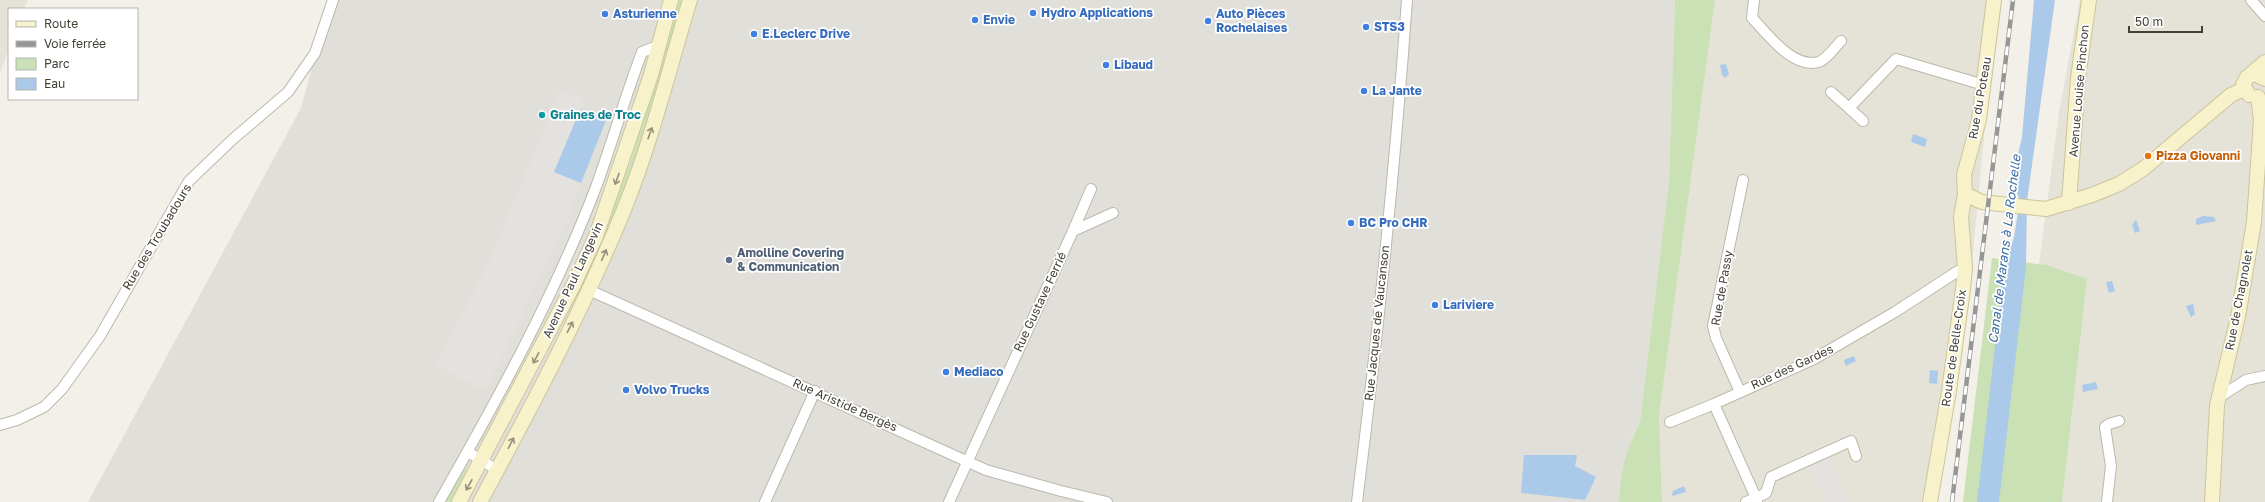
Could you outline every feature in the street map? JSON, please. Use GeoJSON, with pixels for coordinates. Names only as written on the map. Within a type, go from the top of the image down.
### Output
{"type":"FeatureCollection","features":[{"type":"Feature","properties":{"kind":"street","name":"Rue des Troubadours"},"geometry":{"type":"LineString","coordinates":[[0,425],[17,420],[44,407],[62,389],[100,336],[189,181],[233,139],[288,92],[315,53],[333,0]]}},
{"type":"Feature","properties":{"kind":"street","name":"Avenue Paul Langevin"},"geometry":{"type":"LineString","coordinates":[[460,502],[573,286],[596,236],[660,45],[671,0]]}},
{"type":"Feature","properties":{"kind":"street","name":"Avenue Paul Langevin"},"geometry":{"type":"LineString","coordinates":[[480,502],[589,290],[625,206],[665,91],[690,0]]}},
{"type":"Feature","properties":{"kind":"street","name":"Rue Jacques de Vaucanson"},"geometry":{"type":"LineString","coordinates":[[1357,502],[1374,367],[1396,140],[1407,0]]}},
{"type":"Feature","properties":{"kind":"street"},"geometry":{"type":"LineString","coordinates":[[1754,0],[1752,18],[1793,58],[1811,62],[1820,62],[1841,41]]}},
{"type":"Feature","properties":{"kind":"street","name":"Rue du Poteau"},"geometry":{"type":"LineString","coordinates":[[1966,194],[1964,174],[1978,126],[1994,0]]}},
{"type":"Feature","properties":{"kind":"street","name":"Avenue Louise Pinchon"},"geometry":{"type":"LineString","coordinates":[[2069,203],[2072,182],[2078,78],[2089,0]]}},
{"type":"Feature","properties":{"kind":"street"},"geometry":{"type":"LineString","coordinates":[[2251,0],[2265,16]]}},
{"type":"Feature","properties":{"kind":"street"},"geometry":{"type":"LineString","coordinates":[[439,502],[468,452],[525,344],[554,282],[596,187],[642,52],[660,45]]}},
{"type":"Feature","properties":{"kind":"street"},"geometry":{"type":"LineString","coordinates":[[1849,108],[1896,59],[1984,85]]}},
{"type":"Feature","properties":{"kind":"street"},"geometry":{"type":"LineString","coordinates":[[2261,94],[2249,96],[2244,89],[2245,80],[2265,62]]}},
{"type":"Feature","properties":{"kind":"street"},"geometry":{"type":"LineString","coordinates":[[2251,74],[2260,74],[2265,79]]}},
{"type":"Feature","properties":{"kind":"street"},"geometry":{"type":"LineString","coordinates":[[1966,194],[1973,199],[2041,209],[2050,209],[2092,195],[2119,184],[2143,169],[2231,96],[2244,89]]}},
{"type":"Feature","properties":{"kind":"street"},"geometry":{"type":"LineString","coordinates":[[1831,92],[1863,121]]}},
{"type":"Feature","properties":{"kind":"street","name":"Rue de Chagnolet"},"geometry":{"type":"LineString","coordinates":[[2212,502],[2214,436],[2218,398],[2238,317],[2248,266],[2262,170],[2261,94]]}},
{"type":"Feature","properties":{"kind":"street","name":"Rue de Passy"},"geometry":{"type":"LineString","coordinates":[[1740,392],[1716,338],[1713,326],[1743,180]]}},
{"type":"Feature","properties":{"kind":"street"},"geometry":{"type":"LineString","coordinates":[[2072,182],[2092,195]]}},
{"type":"Feature","properties":{"kind":"street","name":"Rue Gustave Ferrié"},"geometry":{"type":"LineString","coordinates":[[949,502],[1091,189]]}},
{"type":"Feature","properties":{"kind":"street","name":"Route de Belle-Croix"},"geometry":{"type":"LineString","coordinates":[[1930,502],[1949,391],[1965,268],[1961,217],[1966,194]]}},
{"type":"Feature","properties":{"kind":"street"},"geometry":{"type":"LineString","coordinates":[[1073,231],[1113,213]]}},
{"type":"Feature","properties":{"kind":"street","name":"Rue des Gardes"},"geometry":{"type":"LineString","coordinates":[[1670,422],[1814,359],[1895,312],[1965,268]]}},
{"type":"Feature","properties":{"kind":"street","name":"Rue Aristide Bergès"},"geometry":{"type":"LineString","coordinates":[[589,290],[967,461],[1001,474],[1107,502]]}},
{"type":"Feature","properties":{"kind":"street"},"geometry":{"type":"LineString","coordinates":[[2224,374],[2246,380]]}},
{"type":"Feature","properties":{"kind":"street"},"geometry":{"type":"LineString","coordinates":[[2218,398],[2246,380],[2265,376]]}},
{"type":"Feature","properties":{"kind":"street"},"geometry":{"type":"LineString","coordinates":[[765,502],[815,391]]}},
{"type":"Feature","properties":{"kind":"street"},"geometry":{"type":"LineString","coordinates":[[1714,404],[1753,501],[1766,493],[1771,477],[1851,441],[1856,456]]}},
{"type":"Feature","properties":{"kind":"street"},"geometry":{"type":"LineString","coordinates":[[2107,502],[2111,466],[2105,428],[2109,424],[2119,421]]}},
{"type":"Feature","properties":{"kind":"street"},"geometry":{"type":"LineString","coordinates":[[468,452],[497,470]]}},
{"type":"Feature","properties":{"kind":"shaded area"},"geometry":{"type":"Polygon","coordinates":[[[0,0],[28,0],[24,8],[8,8],[8,52],[0,72],[0,0]]]}},
{"type":"Feature","properties":{"kind":"shaded area"},"geometry":{"type":"Polygon","coordinates":[[[330,0],[1675,0],[1669,181],[1640,422],[1631,440],[1619,487],[1619,502],[88,502],[301,108],[330,0]]]}},
{"type":"Feature","properties":{"kind":"shaded area"},"geometry":{"type":"Polygon","coordinates":[[[1715,0],[1997,0],[1973,253],[1937,502],[1662,502],[1659,416],[1715,0]]]}},
{"type":"Feature","properties":{"kind":"shaded area"},"geometry":{"type":"Polygon","coordinates":[[[2080,0],[2265,0],[2265,502],[2062,502],[2087,279],[2039,264],[2059,112],[2080,0]]]}},
{"type":"Feature","properties":{"kind":"shaded area"},"geometry":{"type":"Polygon","coordinates":[[[559,93],[583,97],[582,106],[554,172],[581,183],[562,234],[484,391],[436,365],[486,268],[545,128],[552,106],[559,93]]]}},
{"type":"Feature","properties":{"kind":"shaded area"},"geometry":{"type":"Polygon","coordinates":[[[1830,458],[1849,502],[1825,502],[1809,467],[1830,458]]]}},
{"type":"Feature","properties":{"kind":"green space"},"geometry":{"type":"Polygon","coordinates":[[[677,0],[685,0],[640,156],[589,275],[586,273],[631,161],[677,0]]]}},
{"type":"Feature","properties":{"kind":"green space"},"geometry":{"type":"Polygon","coordinates":[[[1675,0],[1715,0],[1659,416],[1662,502],[1619,502],[1622,471],[1631,441],[1640,422],[1669,181],[1675,0]]]}},
{"type":"Feature","properties":{"kind":"green space"},"geometry":{"type":"Polygon","coordinates":[[[1992,258],[2046,265],[2087,279],[2062,502],[1963,502],[1992,258]]]}},
{"type":"Feature","properties":{"kind":"green space"},"geometry":{"type":"Polygon","coordinates":[[[466,469],[469,471],[454,502],[444,502],[462,470],[466,469]]]}},
{"type":"Feature","properties":{"kind":"water"},"geometry":{"type":"Polygon","coordinates":[[[2034,0],[2055,0],[2027,201],[2026,267],[1999,502],[1977,502],[2004,268],[2014,237],[2020,200],[2017,193],[2017,159],[2022,137],[2034,0]]]}},
{"type":"Feature","properties":{"kind":"water"},"geometry":{"type":"Polygon","coordinates":[[[1726,64],[1729,74],[1725,78],[1722,75],[1720,65],[1726,64]]]}},
{"type":"Feature","properties":{"kind":"water"},"geometry":{"type":"Polygon","coordinates":[[[580,110],[607,118],[581,183],[554,172],[580,110]]]}},
{"type":"Feature","properties":{"kind":"water"},"geometry":{"type":"Polygon","coordinates":[[[1913,134],[1927,139],[1925,147],[1911,142],[1913,134]]]}},
{"type":"Feature","properties":{"kind":"water"},"geometry":{"type":"Polygon","coordinates":[[[2203,216],[2214,217],[2216,221],[2196,225],[2196,219],[2203,216]]]}},
{"type":"Feature","properties":{"kind":"water"},"geometry":{"type":"Polygon","coordinates":[[[2136,220],[2140,231],[2135,233],[2132,225],[2136,220]]]}},
{"type":"Feature","properties":{"kind":"water"},"geometry":{"type":"Polygon","coordinates":[[[2112,281],[2115,291],[2109,293],[2106,282],[2112,281]]]}},
{"type":"Feature","properties":{"kind":"water"},"geometry":{"type":"Polygon","coordinates":[[[2193,304],[2195,314],[2191,317],[2186,306],[2193,304]]]}},
{"type":"Feature","properties":{"kind":"water"},"geometry":{"type":"Polygon","coordinates":[[[1854,356],[1856,361],[1846,366],[1844,360],[1854,356]]]}},
{"type":"Feature","properties":{"kind":"water"},"geometry":{"type":"Polygon","coordinates":[[[1930,370],[1938,371],[1937,384],[1929,383],[1930,370]]]}},
{"type":"Feature","properties":{"kind":"water"},"geometry":{"type":"Polygon","coordinates":[[[2096,382],[2098,389],[2083,392],[2082,385],[2096,382]]]}},
{"type":"Feature","properties":{"kind":"water"},"geometry":{"type":"Polygon","coordinates":[[[1524,455],[1577,455],[1575,466],[1596,477],[1585,500],[1521,493],[1524,455]]]}},
{"type":"Feature","properties":{"kind":"water"},"geometry":{"type":"Polygon","coordinates":[[[1684,486],[1686,492],[1672,496],[1673,491],[1684,486]]]}},
{"type":"Feature","properties":{"kind":"railway"},"geometry":{"type":"LineString","coordinates":[[1952,502],[2013,0]]}},
{"type":"Feature","properties":{"kind":"place","name":"Hydro Applications"},"geometry":{"type":"Point","coordinates":[1033,13]}},
{"type":"Feature","properties":{"kind":"place","name":"Asturienne"},"geometry":{"type":"Point","coordinates":[605,14]}},
{"type":"Feature","properties":{"kind":"place","name":"Envie"},"geometry":{"type":"Point","coordinates":[975,20]}},
{"type":"Feature","properties":{"kind":"place","name":"Auto Pièces Rochelaises"},"geometry":{"type":"Point","coordinates":[1208,21]}},
{"type":"Feature","properties":{"kind":"place","name":"STS3"},"geometry":{"type":"Point","coordinates":[1366,27]}},
{"type":"Feature","properties":{"kind":"place","name":"E.Leclerc Drive"},"geometry":{"type":"Point","coordinates":[754,34]}},
{"type":"Feature","properties":{"kind":"place","name":"Libaud"},"geometry":{"type":"Point","coordinates":[1106,65]}},
{"type":"Feature","properties":{"kind":"place","name":"La Jante"},"geometry":{"type":"Point","coordinates":[1364,91]}},
{"type":"Feature","properties":{"kind":"place","name":"Graines de Troc"},"geometry":{"type":"Point","coordinates":[542,115]}},
{"type":"Feature","properties":{"kind":"place","name":"Pizza Giovanni"},"geometry":{"type":"Point","coordinates":[2148,156]}},
{"type":"Feature","properties":{"kind":"place","name":"BC Pro CHR"},"geometry":{"type":"Point","coordinates":[1351,223]}},
{"type":"Feature","properties":{"kind":"place","name":"Amolline Covering & Communication"},"geometry":{"type":"Point","coordinates":[729,260]}},
{"type":"Feature","properties":{"kind":"place","name":"Lariviere"},"geometry":{"type":"Point","coordinates":[1435,305]}},
{"type":"Feature","properties":{"kind":"place","name":"Mediaco"},"geometry":{"type":"Point","coordinates":[946,372]}},
{"type":"Feature","properties":{"kind":"place","name":"Volvo Trucks"},"geometry":{"type":"Point","coordinates":[626,390]}},
{"type":"Feature","properties":{"kind":"water label","name":"Canal de Marans à La Rochelle"},"geometry":{"type":"Point","coordinates":[2004,249]}}]}
